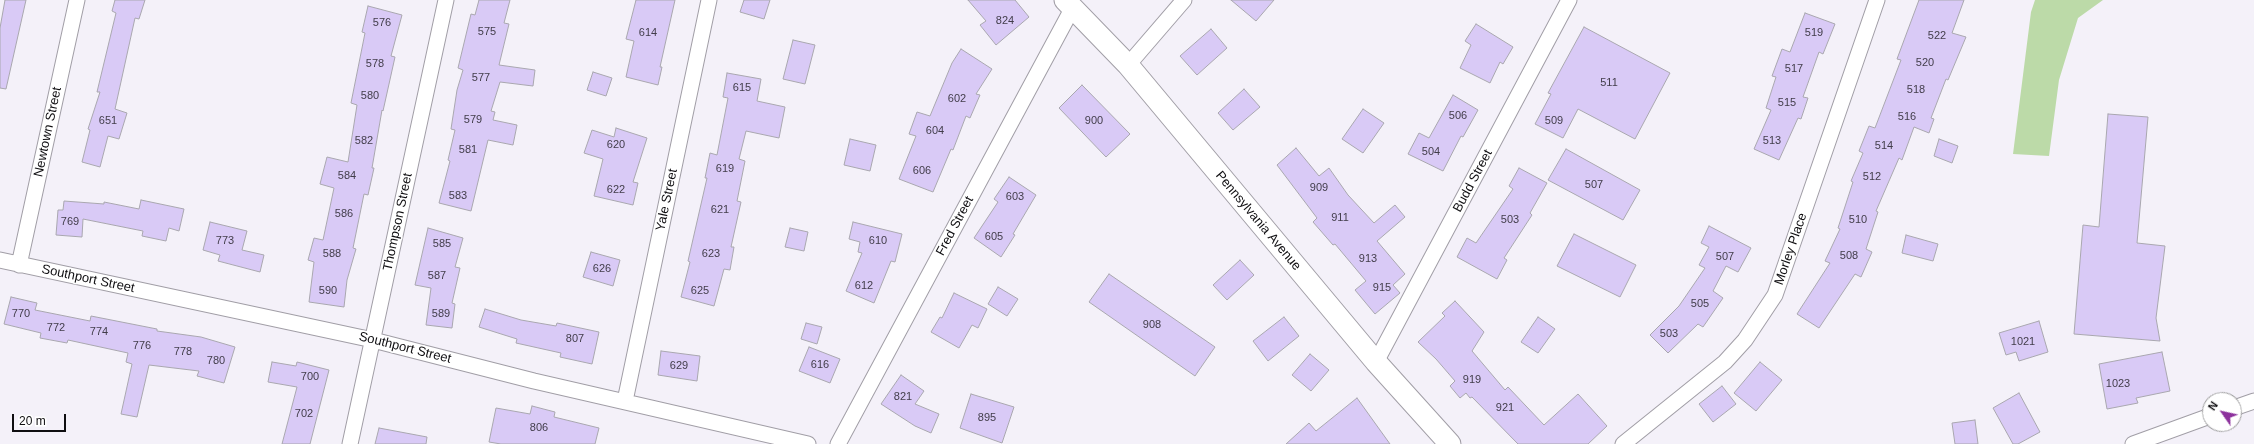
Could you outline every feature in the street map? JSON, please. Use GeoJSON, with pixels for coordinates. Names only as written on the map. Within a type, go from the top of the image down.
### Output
{"type":"FeatureCollection","features":[{"type":"Feature","properties":{"kind":"main road","name":"Pennsylvania Avenue"},"geometry":{"type":"LineString","coordinates":[[1068,4],[1128,65],[1376,362],[1450,444]]}},
{"type":"Feature","properties":{"kind":"street","name":"Newtown Street"},"geometry":{"type":"LineString","coordinates":[[19,265],[77,0]]}},
{"type":"Feature","properties":{"kind":"street","name":"Thompson Street"},"geometry":{"type":"LineString","coordinates":[[350,444],[374,340],[446,0]]}},
{"type":"Feature","properties":{"kind":"street","name":"Yale Street"},"geometry":{"type":"LineString","coordinates":[[625,401],[709,0]]}},
{"type":"Feature","properties":{"kind":"street"},"geometry":{"type":"LineString","coordinates":[[1128,65],[1184,0]]}},
{"type":"Feature","properties":{"kind":"street","name":"Budd Street"},"geometry":{"type":"LineString","coordinates":[[1376,362],[1569,0]]}},
{"type":"Feature","properties":{"kind":"street","name":"Morley Place"},"geometry":{"type":"LineString","coordinates":[[1623,444],[1725,362],[1745,340],[1775,295],[1877,0]]}},
{"type":"Feature","properties":{"kind":"street","name":"Fred Street"},"geometry":{"type":"LineString","coordinates":[[838,444],[1068,4]]}},
{"type":"Feature","properties":{"kind":"street","name":"Southport Street"},"geometry":{"type":"LineString","coordinates":[[0,260],[374,340],[534,381],[808,444]]}},
{"type":"Feature","properties":{"kind":"street"},"geometry":{"type":"LineString","coordinates":[[2242,405],[2254,401]]}},
{"type":"Feature","properties":{"kind":"street"},"geometry":{"type":"LineString","coordinates":[[2133,444],[2202,419]]}},
{"type":"Feature","properties":{"kind":"green space"},"geometry":{"type":"Polygon","coordinates":[[[2035,0],[2103,0],[2078,18],[2059,80],[2049,156],[2013,154],[2031,12],[2035,0]]]}},
{"type":"Feature","properties":{"kind":"building"},"geometry":{"type":"Polygon","coordinates":[[[5,0],[26,0],[6,89],[0,88],[0,28],[5,0]]]}},
{"type":"Feature","properties":{"kind":"building"},"geometry":{"type":"Polygon","coordinates":[[[115,0],[145,0],[139,19],[135,18],[115,109],[127,113],[119,139],[108,136],[100,167],[82,162],[90,130],[88,129],[100,92],[97,92],[116,13],[112,11],[115,0]]]}},
{"type":"Feature","properties":{"kind":"building"},"geometry":{"type":"Polygon","coordinates":[[[479,0],[510,0],[504,23],[509,24],[499,65],[535,70],[533,86],[500,82],[491,111],[495,112],[493,120],[517,125],[513,145],[488,140],[471,211],[439,203],[450,161],[448,160],[455,130],[451,129],[457,90],[463,70],[458,68],[471,14],[475,15],[479,0]]]}},
{"type":"Feature","properties":{"kind":"building"},"geometry":{"type":"Polygon","coordinates":[[[636,0],[675,0],[660,67],[662,67],[658,85],[626,77],[634,41],[626,39],[636,0]]]}},
{"type":"Feature","properties":{"kind":"building"},"geometry":{"type":"Polygon","coordinates":[[[744,0],[770,0],[764,19],[740,12],[744,0]]]}},
{"type":"Feature","properties":{"kind":"building"},"geometry":{"type":"Polygon","coordinates":[[[968,0],[1015,0],[1029,17],[996,45],[980,25],[986,21],[968,0]]]}},
{"type":"Feature","properties":{"kind":"building"},"geometry":{"type":"Polygon","coordinates":[[[1231,0],[1274,0],[1256,21],[1231,0]]]}},
{"type":"Feature","properties":{"kind":"building"},"geometry":{"type":"Polygon","coordinates":[[[1919,0],[1964,0],[1952,33],[1966,37],[1948,80],[1946,79],[1931,118],[1934,119],[1929,133],[1914,127],[1902,160],[1899,158],[1876,211],[1878,212],[1866,249],[1872,252],[1861,277],[1855,274],[1819,328],[1797,314],[1830,263],[1825,261],[1840,229],[1838,228],[1853,182],[1851,181],[1863,153],[1859,151],[1869,126],[1875,128],[1901,60],[1897,59],[1919,0]]]}},
{"type":"Feature","properties":{"kind":"building"},"geometry":{"type":"Polygon","coordinates":[[[368,6],[402,15],[391,56],[395,57],[383,111],[382,110],[372,168],[374,168],[368,195],[364,194],[353,248],[356,249],[347,280],[344,307],[309,302],[314,262],[308,260],[314,238],[323,240],[334,188],[320,184],[327,157],[348,162],[357,105],[351,103],[365,33],[362,32],[368,6]]]}},
{"type":"Feature","properties":{"kind":"building"},"geometry":{"type":"Polygon","coordinates":[[[1805,13],[1835,24],[1823,54],[1819,52],[1803,97],[1808,98],[1801,119],[1798,118],[1779,160],[1754,149],[1771,110],[1766,108],[1776,77],[1772,76],[1782,49],[1790,52],[1805,13]]]}},
{"type":"Feature","properties":{"kind":"building"},"geometry":{"type":"Polygon","coordinates":[[[1476,24],[1513,47],[1503,64],[1500,62],[1490,83],[1460,68],[1471,45],[1465,41],[1476,24]]]}},
{"type":"Feature","properties":{"kind":"building"},"geometry":{"type":"Polygon","coordinates":[[[1584,27],[1670,73],[1635,139],[1578,109],[1563,138],[1535,124],[1551,94],[1548,93],[1584,27]]]}},
{"type":"Feature","properties":{"kind":"building"},"geometry":{"type":"Polygon","coordinates":[[[1211,29],[1227,48],[1197,75],[1180,56],[1211,29]]]}},
{"type":"Feature","properties":{"kind":"building"},"geometry":{"type":"Polygon","coordinates":[[[793,40],[815,45],[805,84],[783,79],[793,40]]]}},
{"type":"Feature","properties":{"kind":"building"},"geometry":{"type":"Polygon","coordinates":[[[961,49],[992,69],[976,94],[980,95],[970,118],[966,116],[953,150],[951,149],[933,192],[899,179],[916,136],[909,134],[917,112],[930,116],[952,63],[961,49]]]}},
{"type":"Feature","properties":{"kind":"building"},"geometry":{"type":"Polygon","coordinates":[[[593,72],[612,78],[606,96],[587,90],[593,72]]]}},
{"type":"Feature","properties":{"kind":"building"},"geometry":{"type":"Polygon","coordinates":[[[727,73],[761,79],[757,101],[785,107],[779,138],[746,131],[739,159],[745,161],[737,201],[741,202],[731,247],[734,247],[730,270],[724,269],[714,306],[681,297],[690,262],[688,261],[707,178],[705,178],[710,153],[717,155],[728,98],[723,97],[727,73]]]}},
{"type":"Feature","properties":{"kind":"building"},"geometry":{"type":"Polygon","coordinates":[[[1082,85],[1130,134],[1106,157],[1059,108],[1082,85]]]}},
{"type":"Feature","properties":{"kind":"building"},"geometry":{"type":"Polygon","coordinates":[[[1244,89],[1260,107],[1233,130],[1218,113],[1244,89]]]}},
{"type":"Feature","properties":{"kind":"building"},"geometry":{"type":"Polygon","coordinates":[[[1453,95],[1478,110],[1463,137],[1461,136],[1443,171],[1408,154],[1419,133],[1429,138],[1453,95]]]}},
{"type":"Feature","properties":{"kind":"building"},"geometry":{"type":"Polygon","coordinates":[[[1363,109],[1384,123],[1363,153],[1342,139],[1363,109]]]}},
{"type":"Feature","properties":{"kind":"building"},"geometry":{"type":"Polygon","coordinates":[[[2108,114],[2148,117],[2137,243],[2165,246],[2156,318],[2160,341],[2074,334],[2083,225],[2099,227],[2108,114]]]}},
{"type":"Feature","properties":{"kind":"building"},"geometry":{"type":"Polygon","coordinates":[[[616,128],[647,138],[633,182],[638,183],[633,205],[594,196],[603,159],[584,153],[592,130],[614,137],[616,128]]]}},
{"type":"Feature","properties":{"kind":"building"},"geometry":{"type":"Polygon","coordinates":[[[850,139],[876,145],[870,171],[844,165],[850,139]]]}},
{"type":"Feature","properties":{"kind":"building"},"geometry":{"type":"Polygon","coordinates":[[[1939,139],[1958,146],[1952,163],[1934,156],[1939,139]]]}},
{"type":"Feature","properties":{"kind":"building"},"geometry":{"type":"Polygon","coordinates":[[[1296,148],[1319,176],[1329,168],[1348,195],[1374,223],[1395,205],[1405,217],[1377,241],[1405,274],[1393,285],[1400,293],[1375,314],[1355,290],[1366,281],[1335,244],[1333,245],[1313,222],[1317,218],[1277,165],[1296,148]]]}},
{"type":"Feature","properties":{"kind":"building"},"geometry":{"type":"Polygon","coordinates":[[[1566,149],[1640,190],[1623,220],[1548,180],[1566,149]]]}},
{"type":"Feature","properties":{"kind":"building"},"geometry":{"type":"Polygon","coordinates":[[[1519,168],[1547,183],[1530,213],[1532,215],[1504,258],[1507,260],[1497,279],[1457,257],[1467,238],[1476,243],[1513,189],[1509,186],[1519,168]]]}},
{"type":"Feature","properties":{"kind":"building"},"geometry":{"type":"Polygon","coordinates":[[[1009,177],[1036,195],[1013,234],[1015,235],[1001,257],[974,238],[998,202],[994,199],[1009,177]]]}},
{"type":"Feature","properties":{"kind":"building"},"geometry":{"type":"Polygon","coordinates":[[[141,200],[184,209],[179,231],[169,228],[166,241],[142,236],[143,231],[83,219],[82,237],[56,235],[58,210],[63,210],[64,201],[104,204],[104,202],[139,209],[141,200]]]}},
{"type":"Feature","properties":{"kind":"building"},"geometry":{"type":"Polygon","coordinates":[[[210,222],[247,231],[242,250],[264,255],[260,272],[218,261],[220,255],[203,250],[210,222]]]}},
{"type":"Feature","properties":{"kind":"building"},"geometry":{"type":"Polygon","coordinates":[[[853,222],[902,234],[895,262],[891,261],[874,303],[846,291],[862,253],[858,252],[860,242],[849,239],[853,222]]]}},
{"type":"Feature","properties":{"kind":"building"},"geometry":{"type":"Polygon","coordinates":[[[1709,226],[1751,248],[1738,272],[1726,266],[1713,291],[1723,298],[1703,327],[1698,324],[1668,353],[1650,335],[1679,306],[1705,268],[1699,265],[1709,247],[1701,243],[1709,226]]]}},
{"type":"Feature","properties":{"kind":"building"},"geometry":{"type":"Polygon","coordinates":[[[428,228],[463,238],[455,267],[460,268],[452,303],[455,304],[452,328],[426,325],[431,288],[415,285],[428,228]]]}},
{"type":"Feature","properties":{"kind":"building"},"geometry":{"type":"Polygon","coordinates":[[[790,228],[808,232],[804,251],[785,247],[790,228]]]}},
{"type":"Feature","properties":{"kind":"building"},"geometry":{"type":"Polygon","coordinates":[[[1574,234],[1636,265],[1620,297],[1557,266],[1574,234]]]}},
{"type":"Feature","properties":{"kind":"building"},"geometry":{"type":"Polygon","coordinates":[[[1906,235],[1938,244],[1933,261],[1902,253],[1906,235]]]}},
{"type":"Feature","properties":{"kind":"building"},"geometry":{"type":"Polygon","coordinates":[[[591,252],[620,260],[613,286],[583,277],[591,252]]]}},
{"type":"Feature","properties":{"kind":"building"},"geometry":{"type":"Polygon","coordinates":[[[1240,260],[1254,275],[1227,300],[1213,285],[1240,260]]]}},
{"type":"Feature","properties":{"kind":"building"},"geometry":{"type":"Polygon","coordinates":[[[1109,274],[1215,347],[1195,376],[1089,302],[1109,274]]]}},
{"type":"Feature","properties":{"kind":"building"},"geometry":{"type":"Polygon","coordinates":[[[998,287],[1018,299],[1007,316],[988,304],[998,287]]]}},
{"type":"Feature","properties":{"kind":"building"},"geometry":{"type":"Polygon","coordinates":[[[954,293],[987,309],[978,328],[972,325],[959,348],[931,332],[940,317],[942,318],[954,293]]]}},
{"type":"Feature","properties":{"kind":"building"},"geometry":{"type":"Polygon","coordinates":[[[11,297],[37,303],[35,310],[90,321],[91,316],[157,329],[157,331],[201,337],[235,347],[224,383],[197,376],[199,371],[149,365],[137,417],[121,414],[132,364],[126,362],[128,353],[68,340],[67,343],[40,338],[41,333],[4,324],[11,297]]]}},
{"type":"Feature","properties":{"kind":"building"},"geometry":{"type":"Polygon","coordinates":[[[1455,301],[1484,332],[1472,351],[1505,390],[1508,387],[1544,425],[1578,394],[1607,426],[1588,444],[1518,444],[1472,397],[1470,398],[1466,393],[1460,398],[1450,386],[1455,381],[1436,359],[1418,342],[1445,316],[1442,313],[1455,301]]]}},
{"type":"Feature","properties":{"kind":"building"},"geometry":{"type":"Polygon","coordinates":[[[485,309],[521,320],[556,326],[557,323],[599,332],[592,364],[560,357],[561,353],[516,343],[517,339],[479,327],[485,309]]]}},
{"type":"Feature","properties":{"kind":"building"},"geometry":{"type":"Polygon","coordinates":[[[1284,317],[1299,336],[1268,361],[1253,341],[1284,317]]]}},
{"type":"Feature","properties":{"kind":"building"},"geometry":{"type":"Polygon","coordinates":[[[1538,317],[1555,329],[1538,353],[1521,342],[1538,317]]]}},
{"type":"Feature","properties":{"kind":"building"},"geometry":{"type":"Polygon","coordinates":[[[2039,321],[2048,352],[2019,361],[2016,352],[2006,355],[1999,333],[2039,321]]]}},
{"type":"Feature","properties":{"kind":"building"},"geometry":{"type":"Polygon","coordinates":[[[806,323],[822,327],[817,344],[801,339],[806,323]]]}},
{"type":"Feature","properties":{"kind":"building"},"geometry":{"type":"Polygon","coordinates":[[[809,347],[840,359],[830,383],[799,371],[809,347]]]}},
{"type":"Feature","properties":{"kind":"building"},"geometry":{"type":"Polygon","coordinates":[[[661,351],[700,356],[697,381],[658,375],[661,351]]]}},
{"type":"Feature","properties":{"kind":"building"},"geometry":{"type":"Polygon","coordinates":[[[2162,352],[2170,391],[2136,398],[2138,403],[2107,409],[2099,364],[2162,352]]]}},
{"type":"Feature","properties":{"kind":"building"},"geometry":{"type":"Polygon","coordinates":[[[1310,354],[1329,370],[1311,391],[1292,375],[1310,354]]]}},
{"type":"Feature","properties":{"kind":"building"},"geometry":{"type":"Polygon","coordinates":[[[272,362],[296,366],[297,362],[329,370],[310,444],[282,444],[297,387],[268,382],[272,362]]]}},
{"type":"Feature","properties":{"kind":"building"},"geometry":{"type":"Polygon","coordinates":[[[1760,362],[1782,380],[1756,411],[1734,393],[1760,362]]]}},
{"type":"Feature","properties":{"kind":"building"},"geometry":{"type":"Polygon","coordinates":[[[901,375],[924,391],[915,404],[939,414],[931,433],[915,426],[881,404],[901,375]]]}},
{"type":"Feature","properties":{"kind":"building"},"geometry":{"type":"Polygon","coordinates":[[[1722,386],[1736,404],[1713,422],[1699,404],[1722,386]]]}},
{"type":"Feature","properties":{"kind":"building"},"geometry":{"type":"Polygon","coordinates":[[[2019,393],[2040,432],[2018,444],[2013,444],[1993,408],[2019,393]]]}},
{"type":"Feature","properties":{"kind":"building"},"geometry":{"type":"Polygon","coordinates":[[[971,394],[1014,407],[1002,443],[960,428],[971,394]]]}},
{"type":"Feature","properties":{"kind":"building"},"geometry":{"type":"Polygon","coordinates":[[[1357,398],[1390,444],[1286,444],[1309,423],[1316,431],[1357,398]]]}},
{"type":"Feature","properties":{"kind":"building"},"geometry":{"type":"Polygon","coordinates":[[[532,406],[555,412],[554,417],[599,428],[595,444],[501,444],[489,442],[496,408],[530,414],[532,406]]]}},
{"type":"Feature","properties":{"kind":"building"},"geometry":{"type":"Polygon","coordinates":[[[1975,420],[1978,444],[1955,444],[1952,423],[1975,420]]]}},
{"type":"Feature","properties":{"kind":"building"},"geometry":{"type":"Polygon","coordinates":[[[379,428],[427,437],[426,444],[375,444],[379,428]]]}}]}
